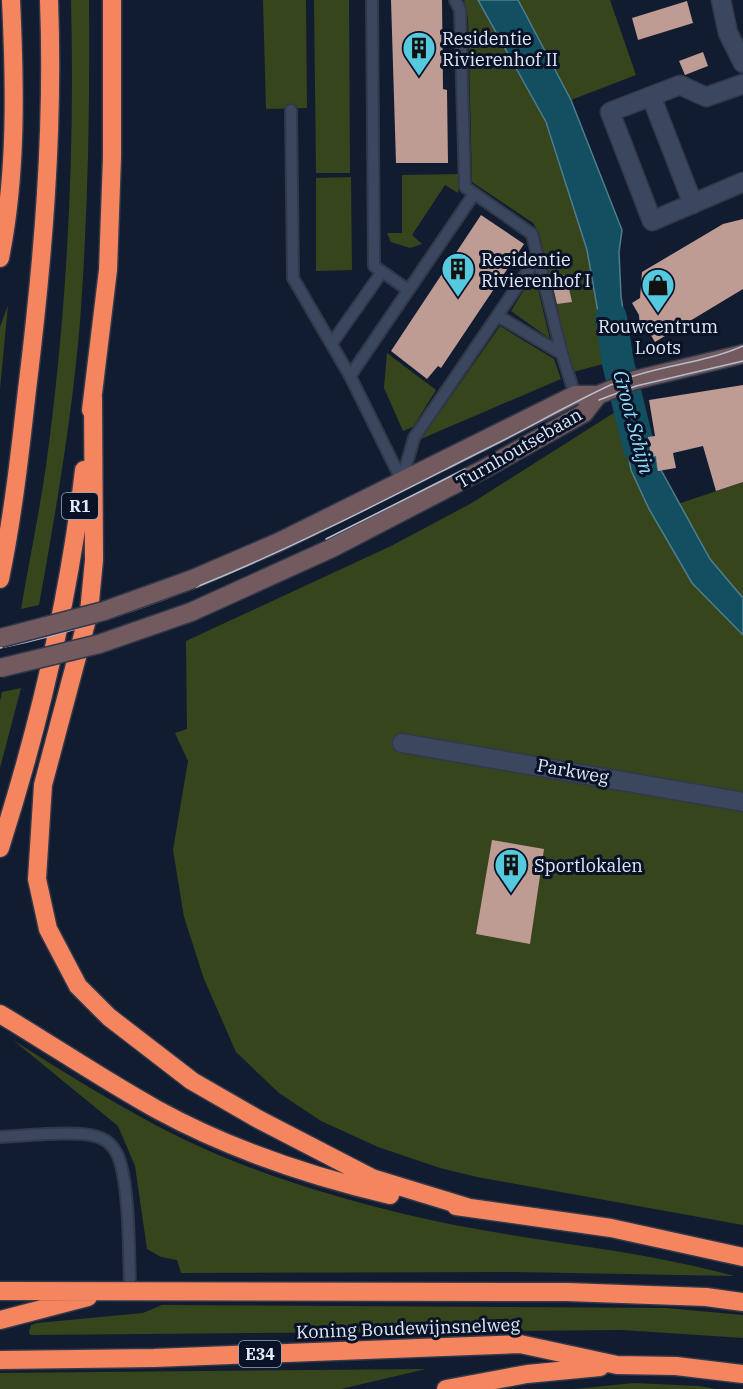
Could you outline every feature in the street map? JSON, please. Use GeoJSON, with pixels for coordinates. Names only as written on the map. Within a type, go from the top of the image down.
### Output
{"type":"FeatureCollection","features":[{"type":"Feature","properties":{"kind":"highway"},"geometry":{"type":"LineString","coordinates":[[0,258],[10,184],[15,69],[11,0]]}},
{"type":"Feature","properties":{"kind":"highway"},"geometry":{"type":"LineString","coordinates":[[0,579],[10,528],[43,264],[49,171],[49,0]]}},
{"type":"Feature","properties":{"kind":"highway","name":"R1"},"geometry":{"type":"LineString","coordinates":[[0,848],[26,767],[76,539],[108,270],[112,157],[112,0]]}},
{"type":"Feature","properties":{"kind":"highway"},"geometry":{"type":"LineString","coordinates":[[93,397],[94,560],[89,612],[43,785],[37,879],[48,929],[78,986],[109,1017],[192,1081],[258,1119],[372,1178],[467,1207]]}},
{"type":"Feature","properties":{"kind":"highway"},"geometry":{"type":"LineString","coordinates":[[0,1014],[158,1110],[261,1157],[343,1184],[404,1198],[611,1228],[743,1257]]}},
{"type":"Feature","properties":{"kind":"highway"},"geometry":{"type":"LineString","coordinates":[[0,1291],[23,1289],[108,1292]]}},
{"type":"Feature","properties":{"kind":"highway"},"geometry":{"type":"LineString","coordinates":[[0,1320],[108,1292]]}},
{"type":"Feature","properties":{"kind":"highway","name":"Koning Boudewijnsnelweg"},"geometry":{"type":"LineString","coordinates":[[108,1292],[651,1294],[743,1302]]}},
{"type":"Feature","properties":{"kind":"highway","name":"Koning Boudewijnsnelweg"},"geometry":{"type":"LineString","coordinates":[[0,1360],[154,1358],[520,1344],[617,1365],[676,1366],[743,1374]]}},
{"type":"Feature","properties":{"kind":"highway"},"geometry":{"type":"LineString","coordinates":[[446,1389],[527,1374],[617,1365]]}},
{"type":"Feature","properties":{"kind":"main road"},"geometry":{"type":"LineString","coordinates":[[605,392],[635,380],[743,354]]}},
{"type":"Feature","properties":{"kind":"main road","name":"Turnhoutsebaan"},"geometry":{"type":"LineString","coordinates":[[0,638],[104,611],[248,557],[575,395],[605,392]]}},
{"type":"Feature","properties":{"kind":"main road","name":"Turnhoutsebaan"},"geometry":{"type":"LineString","coordinates":[[0,668],[90,646],[191,612],[332,548],[484,469],[584,413],[605,392]]}},
{"type":"Feature","properties":{"kind":"street"},"geometry":{"type":"LineString","coordinates":[[720,0],[728,33],[743,63]]}},
{"type":"Feature","properties":{"kind":"street"},"geometry":{"type":"LineString","coordinates":[[743,84],[706,97],[680,85],[610,112],[652,221],[743,182]]}},
{"type":"Feature","properties":{"kind":"street"},"geometry":{"type":"LineString","coordinates":[[651,96],[693,204]]}},
{"type":"Feature","properties":{"kind":"street","name":"Parkweg"},"geometry":{"type":"LineString","coordinates":[[402,743],[743,802]]}},
{"type":"Feature","properties":{"kind":"lane"},"geometry":{"type":"LineString","coordinates":[[372,0],[374,266],[408,290]]}},
{"type":"Feature","properties":{"kind":"lane"},"geometry":{"type":"LineString","coordinates":[[455,0],[460,10],[465,187],[532,234],[562,354],[575,395]]}},
{"type":"Feature","properties":{"kind":"lane"},"geometry":{"type":"LineString","coordinates":[[291,110],[293,278],[350,376],[402,481]]}},
{"type":"Feature","properties":{"kind":"lane"},"geometry":{"type":"LineString","coordinates":[[350,376],[474,194]]}},
{"type":"Feature","properties":{"kind":"lane"},"geometry":{"type":"LineString","coordinates":[[402,481],[414,438],[538,256]]}},
{"type":"Feature","properties":{"kind":"lane"},"geometry":{"type":"LineString","coordinates":[[332,343],[382,272]]}},
{"type":"Feature","properties":{"kind":"lane"},"geometry":{"type":"LineString","coordinates":[[498,315],[562,354]]}},
{"type":"Feature","properties":{"kind":"lane"},"geometry":{"type":"LineString","coordinates":[[0,1137],[86,1135],[104,1139],[111,1145],[121,1163],[130,1292]]}},
{"type":"Feature","properties":{"kind":"green space"},"geometry":{"type":"Polygon","coordinates":[[[71,0],[89,0],[88,161],[80,322],[63,464],[39,605],[21,609],[46,466],[64,292],[72,117],[71,0]]]}},
{"type":"Feature","properties":{"kind":"green space"},"geometry":{"type":"Polygon","coordinates":[[[263,0],[306,0],[307,108],[266,109],[263,0]]]}},
{"type":"Feature","properties":{"kind":"green space"},"geometry":{"type":"Polygon","coordinates":[[[314,0],[349,0],[350,173],[316,173],[314,0]]]}},
{"type":"Feature","properties":{"kind":"green space"},"geometry":{"type":"Polygon","coordinates":[[[464,0],[478,0],[545,121],[587,250],[607,363],[573,372],[539,233],[533,223],[472,182],[468,19],[464,0]]]}},
{"type":"Feature","properties":{"kind":"green space"},"geometry":{"type":"Polygon","coordinates":[[[518,0],[610,0],[636,75],[571,100],[518,0]]]}},
{"type":"Feature","properties":{"kind":"green space"},"geometry":{"type":"Polygon","coordinates":[[[459,174],[458,193],[445,185],[412,235],[422,244],[410,248],[391,242],[387,233],[402,233],[402,175],[459,174]]]}},
{"type":"Feature","properties":{"kind":"green space"},"geometry":{"type":"Polygon","coordinates":[[[351,177],[352,270],[316,271],[316,178],[351,177]]]}},
{"type":"Feature","properties":{"kind":"green space"},"geometry":{"type":"Polygon","coordinates":[[[534,273],[550,339],[511,311],[534,273]]]}},
{"type":"Feature","properties":{"kind":"green space"},"geometry":{"type":"Polygon","coordinates":[[[8,305],[0,389],[0,327],[8,305]]]}},
{"type":"Feature","properties":{"kind":"green space"},"geometry":{"type":"Polygon","coordinates":[[[500,326],[554,359],[561,379],[421,439],[500,326]]]}},
{"type":"Feature","properties":{"kind":"green space"},"geometry":{"type":"Polygon","coordinates":[[[387,353],[436,390],[413,427],[403,431],[384,388],[387,353]]]}},
{"type":"Feature","properties":{"kind":"green space"},"geometry":{"type":"Polygon","coordinates":[[[641,403],[658,470],[661,470],[678,504],[743,482],[743,1225],[477,1177],[440,1168],[378,1147],[321,1121],[279,1093],[236,1052],[204,979],[184,917],[173,850],[188,761],[175,733],[187,729],[186,641],[391,546],[470,504],[620,409],[641,403]]]}},
{"type":"Feature","properties":{"kind":"green space"},"geometry":{"type":"Polygon","coordinates":[[[21,688],[0,768],[2,692],[21,688]]]}},
{"type":"Feature","properties":{"kind":"green space"},"geometry":{"type":"Polygon","coordinates":[[[13,1040],[96,1091],[181,1138],[235,1162],[291,1182],[376,1207],[445,1223],[652,1257],[734,1276],[515,1272],[181,1273],[177,1260],[161,1257],[147,1249],[135,1166],[118,1126],[13,1040]]]}},
{"type":"Feature","properties":{"kind":"green space"},"geometry":{"type":"Polygon","coordinates":[[[162,1305],[666,1308],[743,1315],[743,1338],[622,1330],[30,1335],[29,1332],[31,1325],[37,1323],[143,1313],[162,1305]]]}},
{"type":"Feature","properties":{"kind":"green space"},"geometry":{"type":"Polygon","coordinates":[[[426,1369],[341,1389],[0,1389],[0,1373],[426,1369]]]}},
{"type":"Feature","properties":{"kind":"green space"},"geometry":{"type":"Polygon","coordinates":[[[634,1383],[699,1386],[716,1389],[574,1389],[634,1383]]]}},
{"type":"Feature","properties":{"kind":"water","name":"Groot Schijn"},"geometry":{"type":"Polygon","coordinates":[[[478,0],[518,0],[571,100],[622,230],[619,252],[621,296],[630,357],[607,363],[587,250],[546,122],[478,0]]]}},
{"type":"Feature","properties":{"kind":"water","name":"Groot Schijn"},"geometry":{"type":"Polygon","coordinates":[[[641,403],[658,470],[661,470],[710,559],[743,598],[743,635],[692,583],[649,509],[631,470],[620,409],[641,403]]]}},
{"type":"Feature","properties":{"kind":"building","name":"Residentie Rivierenhof II"},"geometry":{"type":"Polygon","coordinates":[[[391,0],[442,0],[443,89],[447,90],[448,163],[396,163],[391,0]]]}},
{"type":"Feature","properties":{"kind":"building"},"geometry":{"type":"Polygon","coordinates":[[[687,1],[693,23],[638,40],[632,18],[687,1]]]}},
{"type":"Feature","properties":{"kind":"building"},"geometry":{"type":"Polygon","coordinates":[[[703,52],[708,66],[685,75],[679,61],[703,52]]]}},
{"type":"Feature","properties":{"kind":"building","name":"Residentie Rivierenhof I"},"geometry":{"type":"Polygon","coordinates":[[[481,215],[524,244],[441,368],[438,366],[427,379],[391,351],[481,215]]]}},
{"type":"Feature","properties":{"kind":"building"},"geometry":{"type":"Polygon","coordinates":[[[743,219],[743,289],[655,342],[646,327],[640,328],[639,315],[632,303],[640,298],[642,272],[723,224],[743,219]]]}},
{"type":"Feature","properties":{"kind":"building"},"geometry":{"type":"Polygon","coordinates":[[[566,275],[572,302],[557,304],[551,278],[566,275]]]}},
{"type":"Feature","properties":{"kind":"building"},"geometry":{"type":"Polygon","coordinates":[[[743,385],[743,482],[716,491],[703,446],[673,453],[676,468],[658,471],[656,456],[653,456],[650,451],[648,437],[655,436],[649,400],[743,385]]]}},
{"type":"Feature","properties":{"kind":"building","name":"Sportlokalen"},"geometry":{"type":"Polygon","coordinates":[[[492,840],[544,849],[530,944],[476,934],[492,840]]]}},
{"type":"Feature","properties":{"kind":"waterway","name":"Groot Schijn"},"geometry":{"type":"LineString","coordinates":[[611,318],[618,363],[639,448]]}},
{"type":"Feature","properties":{"kind":"tram line"},"geometry":{"type":"LineString","coordinates":[[0,648],[66,632],[131,612],[194,588],[318,533],[617,382],[632,376],[712,357],[743,346]]}},
{"type":"Feature","properties":{"kind":"tram line"},"geometry":{"type":"LineString","coordinates":[[599,400],[636,386],[743,361]]}},
{"type":"Feature","properties":{"kind":"tram line"},"geometry":{"type":"LineString","coordinates":[[326,539],[465,469]]}},
{"type":"Feature","properties":{"kind":"place","name":"Residentie Rivierenhof II"},"geometry":{"type":"Point","coordinates":[419,77]}},
{"type":"Feature","properties":{"kind":"place","name":"Residentie Rivierenhof I"},"geometry":{"type":"Point","coordinates":[458,298]}},
{"type":"Feature","properties":{"kind":"place","name":"Rouwcentrum Loots"},"geometry":{"type":"Point","coordinates":[658,314]}},
{"type":"Feature","properties":{"kind":"place","name":"Sportlokalen"},"geometry":{"type":"Point","coordinates":[511,894]}}]}
